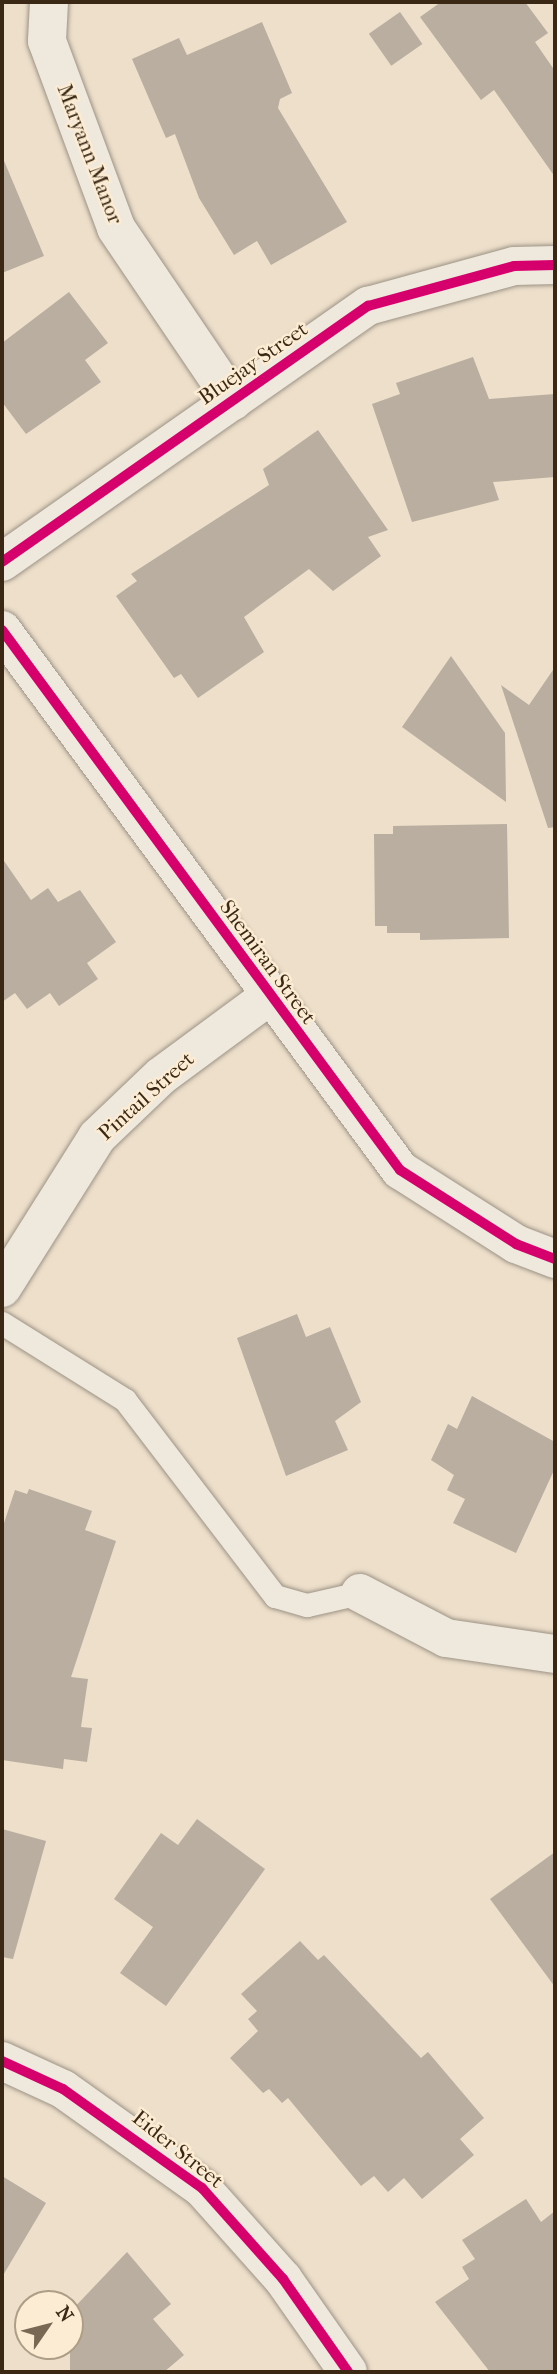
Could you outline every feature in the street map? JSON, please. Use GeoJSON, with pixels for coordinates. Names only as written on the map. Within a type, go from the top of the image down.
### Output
{"type":"FeatureCollection","features":[{"type":"Feature","properties":{"kind":"street","name":"Maryann Manor"},"geometry":{"type":"LineString","coordinates":[[49,2],[47,41],[116,228],[233,401]]}},
{"type":"Feature","properties":{"kind":"street","name":"Bluejay Street"},"geometry":{"type":"LineString","coordinates":[[2,562],[368,306],[513,266],[555,265]]}},
{"type":"Feature","properties":{"kind":"street","name":"Shemiran Street"},"geometry":{"type":"LineString","coordinates":[[2,630],[268,997],[400,1170],[516,1244],[555,1259]]}},
{"type":"Feature","properties":{"kind":"street","name":"Pintail Street"},"geometry":{"type":"LineString","coordinates":[[2,1287],[97,1137],[161,1076],[268,997]]}},
{"type":"Feature","properties":{"kind":"street"},"geometry":{"type":"LineString","coordinates":[[360,1593],[446,1638],[555,1654]]}},
{"type":"Feature","properties":{"kind":"street","name":"Eider Street"},"geometry":{"type":"LineString","coordinates":[[2,2061],[63,2089],[202,2188],[283,2279],[348,2372]]}},
{"type":"Feature","properties":{"kind":"lane"},"geometry":{"type":"LineString","coordinates":[[2,1323],[125,1400],[275,1596],[307,1605],[360,1593]]}},
{"type":"Feature","properties":{"kind":"building"},"geometry":{"type":"Polygon","coordinates":[[[441,2],[525,2],[548,33],[535,42],[555,71],[555,177],[494,90],[481,100],[420,17],[441,2]]]}},
{"type":"Feature","properties":{"kind":"building"},"geometry":{"type":"Polygon","coordinates":[[[400,12],[422,44],[391,66],[369,34],[400,12]]]}},
{"type":"Feature","properties":{"kind":"building"},"geometry":{"type":"Polygon","coordinates":[[[262,22],[292,93],[280,99],[278,108],[347,222],[271,265],[257,241],[234,255],[199,198],[175,134],[166,138],[132,59],[179,38],[187,55],[262,22]]]}},
{"type":"Feature","properties":{"kind":"building"},"geometry":{"type":"Polygon","coordinates":[[[2,156],[44,256],[2,273],[2,156]]]}},
{"type":"Feature","properties":{"kind":"building"},"geometry":{"type":"Polygon","coordinates":[[[69,292],[108,343],[85,360],[101,382],[26,434],[2,402],[2,343],[69,292]]]}},
{"type":"Feature","properties":{"kind":"building"},"geometry":{"type":"Polygon","coordinates":[[[473,357],[489,399],[555,394],[555,477],[493,482],[499,500],[412,522],[372,404],[400,394],[396,383],[473,357]]]}},
{"type":"Feature","properties":{"kind":"building"},"geometry":{"type":"Polygon","coordinates":[[[318,430],[388,530],[368,537],[381,556],[333,591],[309,569],[244,617],[264,652],[198,698],[181,674],[174,678],[116,596],[137,581],[131,574],[269,485],[263,469],[318,430]]]}},
{"type":"Feature","properties":{"kind":"building"},"geometry":{"type":"Polygon","coordinates":[[[451,656],[505,733],[506,802],[402,727],[451,656]]]}},
{"type":"Feature","properties":{"kind":"building"},"geometry":{"type":"Polygon","coordinates":[[[555,667],[555,827],[548,828],[501,685],[529,705],[555,667]]]}},
{"type":"Feature","properties":{"kind":"building"},"geometry":{"type":"Polygon","coordinates":[[[507,824],[509,938],[420,940],[420,933],[387,933],[387,926],[375,926],[374,834],[393,834],[393,826],[507,824]]]}},
{"type":"Feature","properties":{"kind":"building"},"geometry":{"type":"Polygon","coordinates":[[[2,858],[31,900],[48,888],[58,902],[80,890],[116,942],[87,963],[98,979],[59,1006],[50,993],[27,1009],[15,993],[2,1002],[2,858]]]}},
{"type":"Feature","properties":{"kind":"building"},"geometry":{"type":"Polygon","coordinates":[[[297,1314],[306,1337],[330,1327],[361,1402],[335,1421],[348,1450],[286,1476],[237,1338],[297,1314]]]}},
{"type":"Feature","properties":{"kind":"building"},"geometry":{"type":"Polygon","coordinates":[[[472,1396],[555,1442],[555,1468],[516,1553],[453,1523],[465,1499],[447,1490],[454,1475],[431,1460],[448,1424],[457,1429],[472,1396]]]}},
{"type":"Feature","properties":{"kind":"building"},"geometry":{"type":"Polygon","coordinates":[[[29,1489],[92,1511],[85,1530],[116,1541],[71,1677],[88,1679],[81,1727],[92,1728],[87,1762],[64,1759],[63,1769],[2,1760],[2,1529],[15,1490],[27,1494],[29,1489]]]}},
{"type":"Feature","properties":{"kind":"building"},"geometry":{"type":"Polygon","coordinates":[[[197,1819],[265,1869],[166,2006],[120,1973],[153,1927],[114,1899],[161,1833],[178,1845],[197,1819]]]}},
{"type":"Feature","properties":{"kind":"building"},"geometry":{"type":"Polygon","coordinates":[[[2,1829],[46,1841],[13,1959],[2,1957],[2,1829]]]}},
{"type":"Feature","properties":{"kind":"building"},"geometry":{"type":"Polygon","coordinates":[[[555,1852],[555,1987],[490,1899],[555,1852]]]}},
{"type":"Feature","properties":{"kind":"building"},"geometry":{"type":"Polygon","coordinates":[[[300,1941],[318,1960],[324,1955],[421,2058],[428,2052],[484,2118],[460,2139],[474,2155],[422,2199],[404,2178],[388,2192],[374,2176],[361,2186],[288,2098],[282,2103],[269,2089],[263,2093],[230,2058],[258,2031],[248,2019],[257,2011],[241,1994],[300,1941]]]}},
{"type":"Feature","properties":{"kind":"building"},"geometry":{"type":"Polygon","coordinates":[[[2,2176],[46,2203],[2,2277],[2,2176]]]}},
{"type":"Feature","properties":{"kind":"building"},"geometry":{"type":"Polygon","coordinates":[[[526,2199],[541,2222],[555,2211],[555,2372],[490,2372],[435,2302],[469,2279],[462,2267],[475,2259],[462,2240],[526,2199]]]}},
{"type":"Feature","properties":{"kind":"building"},"geometry":{"type":"Polygon","coordinates":[[[127,2252],[171,2304],[153,2319],[184,2355],[164,2372],[70,2372],[70,2360],[84,2360],[84,2297],[127,2252]]]}},
{"type":"Feature","properties":{"kind":"cycle path"},"geometry":{"type":"LineString","coordinates":[[2,562],[368,306],[514,266],[555,265]]}},
{"type":"Feature","properties":{"kind":"cycle path"},"geometry":{"type":"LineString","coordinates":[[2,630],[400,1170],[516,1244],[555,1259]]}},
{"type":"Feature","properties":{"kind":"cycle path"},"geometry":{"type":"LineString","coordinates":[[2,2061],[63,2089],[202,2188],[283,2279],[348,2372]]}}]}
